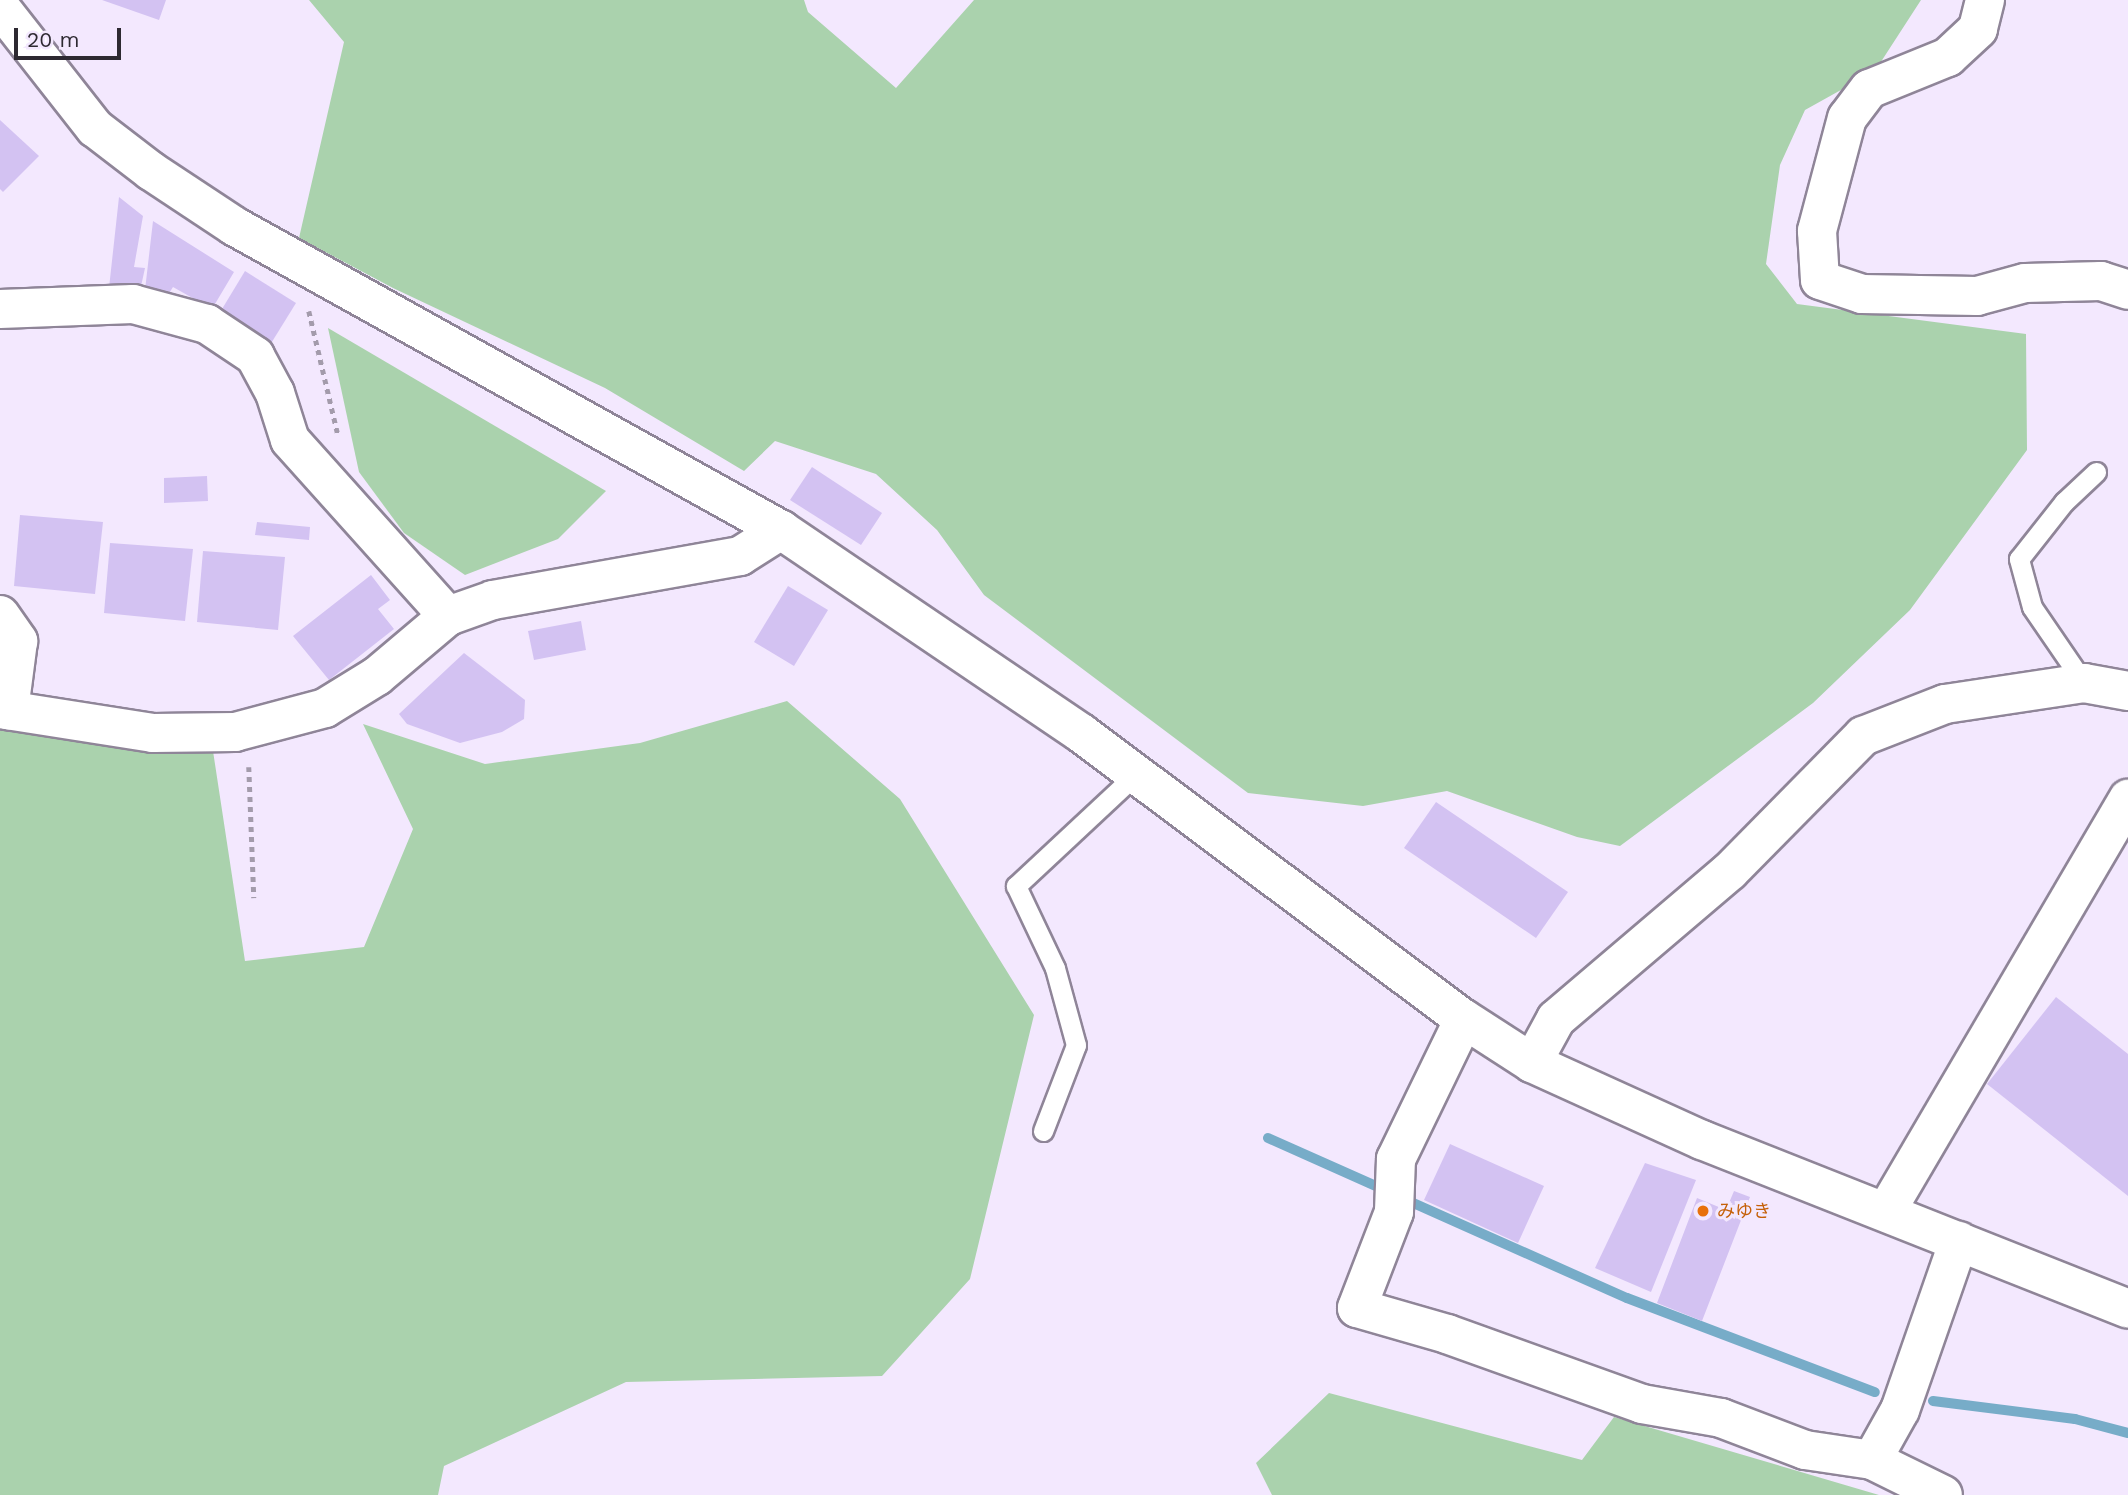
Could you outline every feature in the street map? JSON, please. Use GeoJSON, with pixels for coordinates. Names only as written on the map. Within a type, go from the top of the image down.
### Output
{"type":"FeatureCollection","features":[{"type":"Feature","properties":{"kind":"street"},"geometry":{"type":"LineString","coordinates":[[1985,0],[1978,29],[1948,57],[1869,89],[1847,118],[1817,231],[1819,280],[1862,294],[1977,296],[2025,283],[2101,281],[2128,290]]}},
{"type":"Feature","properties":{"kind":"street"},"geometry":{"type":"LineString","coordinates":[[0,7],[95,128],[191,199],[781,530],[1136,774],[1464,1019],[1532,1063],[1702,1140],[2128,1309]]}},
{"type":"Feature","properties":{"kind":"street"},"geometry":{"type":"LineString","coordinates":[[0,309],[133,304],[207,324],[255,356],[275,393],[290,440],[448,616]]}},
{"type":"Feature","properties":{"kind":"street"},"geometry":{"type":"LineString","coordinates":[[0,615],[18,642],[5,710],[153,733],[251,728],[325,708],[377,676],[448,616],[493,600],[740,556],[781,530]]}},
{"type":"Feature","properties":{"kind":"street"},"geometry":{"type":"LineString","coordinates":[[1532,1063],[1556,1019],[1730,871],[1863,736],[1945,704],[2084,682],[2128,691]]}},
{"type":"Feature","properties":{"kind":"street"},"geometry":{"type":"LineString","coordinates":[[1894,1198],[2128,799]]}},
{"type":"Feature","properties":{"kind":"street"},"geometry":{"type":"LineString","coordinates":[[1464,1019],[1396,1159],[1394,1212],[1357,1308],[1447,1334],[1642,1404],[1721,1418],[1805,1450],[1872,1460],[1943,1495]]}},
{"type":"Feature","properties":{"kind":"street"},"geometry":{"type":"LineString","coordinates":[[1872,1460],[1900,1410],[1959,1241]]}},
{"type":"Feature","properties":{"kind":"lane"},"geometry":{"type":"LineString","coordinates":[[2084,682],[2032,607],[2019,559],[2064,502],[2096,472]]}},
{"type":"Feature","properties":{"kind":"lane"},"geometry":{"type":"LineString","coordinates":[[1043,1131],[1076,1045],[1055,968],[1016,886],[1136,774]]}},
{"type":"Feature","properties":{"kind":"path"},"geometry":{"type":"LineString","coordinates":[[309,303],[312,335],[341,447]]}},
{"type":"Feature","properties":{"kind":"path"},"geometry":{"type":"LineString","coordinates":[[251,728],[248,788],[254,898]]}},
{"type":"Feature","properties":{"kind":"green space"},"geometry":{"type":"Polygon","coordinates":[[[309,0],[804,0],[808,12],[896,88],[974,0],[1921,0],[1875,71],[1805,110],[1780,165],[1766,264],[1797,304],[2026,334],[2027,450],[1910,610],[1813,703],[1620,846],[1577,837],[1447,791],[1363,806],[1248,793],[984,595],[937,530],[876,474],[775,441],[744,471],[605,388],[393,288],[299,238],[344,42],[309,0]]]}},
{"type":"Feature","properties":{"kind":"green space"},"geometry":{"type":"Polygon","coordinates":[[[328,328],[606,491],[558,539],[465,575],[404,533],[359,472],[328,328]]]}},
{"type":"Feature","properties":{"kind":"green space"},"geometry":{"type":"Polygon","coordinates":[[[787,701],[900,799],[1034,1015],[970,1279],[882,1376],[626,1382],[444,1466],[438,1495],[0,1495],[0,725],[213,751],[245,961],[364,947],[413,829],[363,724],[485,764],[640,743],[787,701]]]}},
{"type":"Feature","properties":{"kind":"green space"},"geometry":{"type":"Polygon","coordinates":[[[1329,1393],[1582,1460],[1614,1417],[1879,1495],[1272,1495],[1256,1463],[1329,1393]]]}},
{"type":"Feature","properties":{"kind":"building"},"geometry":{"type":"Polygon","coordinates":[[[102,0],[166,0],[159,20],[102,0]]]}},
{"type":"Feature","properties":{"kind":"building"},"geometry":{"type":"Polygon","coordinates":[[[0,120],[39,156],[3,192],[0,189],[0,120]]]}},
{"type":"Feature","properties":{"kind":"building"},"geometry":{"type":"Polygon","coordinates":[[[119,197],[143,216],[134,267],[145,268],[140,291],[109,288],[119,197]]]}},
{"type":"Feature","properties":{"kind":"building"},"geometry":{"type":"Polygon","coordinates":[[[153,221],[234,272],[212,309],[173,287],[166,298],[145,290],[153,221]]]}},
{"type":"Feature","properties":{"kind":"building"},"geometry":{"type":"Polygon","coordinates":[[[245,271],[296,303],[270,345],[219,314],[245,271]]]}},
{"type":"Feature","properties":{"kind":"building"},"geometry":{"type":"Polygon","coordinates":[[[812,467],[882,513],[861,545],[790,500],[812,467]]]}},
{"type":"Feature","properties":{"kind":"building"},"geometry":{"type":"Polygon","coordinates":[[[207,476],[208,501],[164,503],[164,478],[207,476]]]}},
{"type":"Feature","properties":{"kind":"building"},"geometry":{"type":"Polygon","coordinates":[[[20,515],[103,522],[95,594],[14,586],[20,515]]]}},
{"type":"Feature","properties":{"kind":"building"},"geometry":{"type":"Polygon","coordinates":[[[257,522],[310,527],[309,540],[255,535],[257,522]]]}},
{"type":"Feature","properties":{"kind":"building"},"geometry":{"type":"Polygon","coordinates":[[[110,543],[193,549],[185,621],[104,613],[110,543]]]}},
{"type":"Feature","properties":{"kind":"building"},"geometry":{"type":"Polygon","coordinates":[[[203,551],[285,557],[278,630],[197,622],[203,551]]]}},
{"type":"Feature","properties":{"kind":"building"},"geometry":{"type":"Polygon","coordinates":[[[371,575],[390,600],[378,609],[394,629],[329,680],[293,636],[371,575]]]}},
{"type":"Feature","properties":{"kind":"building"},"geometry":{"type":"Polygon","coordinates":[[[788,586],[828,610],[794,666],[754,642],[788,586]]]}},
{"type":"Feature","properties":{"kind":"building"},"geometry":{"type":"Polygon","coordinates":[[[581,621],[586,650],[534,660],[528,631],[581,621]]]}},
{"type":"Feature","properties":{"kind":"building"},"geometry":{"type":"Polygon","coordinates":[[[464,653],[525,700],[524,719],[502,732],[460,743],[407,724],[399,714],[464,653]]]}},
{"type":"Feature","properties":{"kind":"building"},"geometry":{"type":"Polygon","coordinates":[[[1436,802],[1568,892],[1536,938],[1404,848],[1436,802]]]}},
{"type":"Feature","properties":{"kind":"building"},"geometry":{"type":"Polygon","coordinates":[[[2056,997],[2128,1054],[2128,1196],[1987,1084],[2056,997]]]}},
{"type":"Feature","properties":{"kind":"building"},"geometry":{"type":"Polygon","coordinates":[[[1450,1144],[1544,1186],[1518,1243],[1424,1200],[1450,1144]]]}},
{"type":"Feature","properties":{"kind":"building"},"geometry":{"type":"Polygon","coordinates":[[[1645,1163],[1696,1180],[1651,1292],[1595,1268],[1645,1163]]]}},
{"type":"Feature","properties":{"kind":"building"},"geometry":{"type":"Polygon","coordinates":[[[1734,1191],[1750,1197],[1702,1321],[1657,1303],[1697,1198],[1726,1210],[1734,1191]]]}},
{"type":"Feature","properties":{"kind":"waterway"},"geometry":{"type":"LineString","coordinates":[[1268,1138],[1387,1191]]}},
{"type":"Feature","properties":{"kind":"waterway"},"geometry":{"type":"LineString","coordinates":[[1402,1198],[1627,1298],[1875,1392]]}},
{"type":"Feature","properties":{"kind":"waterway"},"geometry":{"type":"LineString","coordinates":[[1933,1401],[2075,1419],[2128,1433]]}},
{"type":"Feature","properties":{"kind":"place","name":"みゆき"},"geometry":{"type":"Point","coordinates":[1703,1211]}}]}
